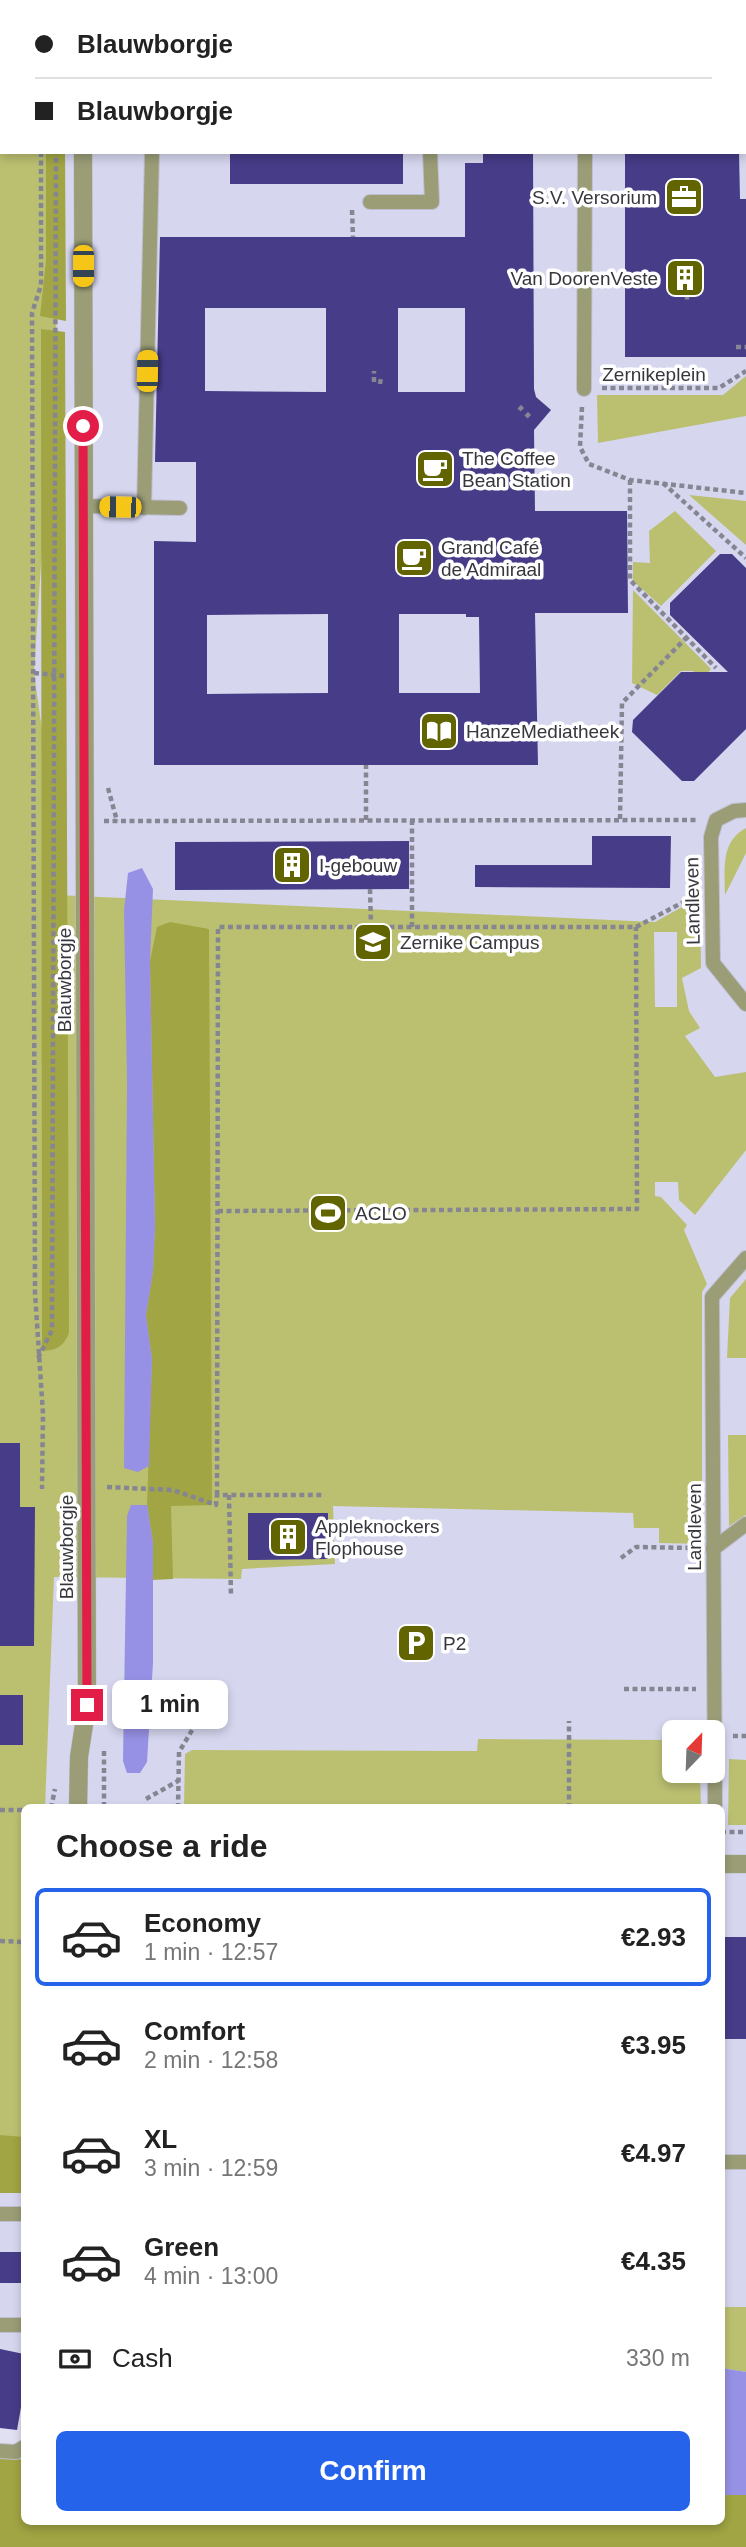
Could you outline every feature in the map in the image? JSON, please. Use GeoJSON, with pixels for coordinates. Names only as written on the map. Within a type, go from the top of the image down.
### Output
{"type":"FeatureCollection","features":[{"type":"Feature","properties":{"kind":"street","name":"Blauwborgje"},"geometry":{"type":"LineString","coordinates":[[78,1804],[87,1691],[83,154]]}},
{"type":"Feature","properties":{"kind":"street"},"geometry":{"type":"LineString","coordinates":[[725,1864],[746,1864]]}},
{"type":"Feature","properties":{"kind":"lane"},"geometry":{"type":"LineString","coordinates":[[144,508],[152,154]]}},
{"type":"Feature","properties":{"kind":"lane"},"geometry":{"type":"LineString","coordinates":[[370,202],[432,202],[430,154]]}},
{"type":"Feature","properties":{"kind":"lane"},"geometry":{"type":"LineString","coordinates":[[584,388],[585,154]]}},
{"type":"Feature","properties":{"kind":"lane"},"geometry":{"type":"LineString","coordinates":[[83,506],[180,508]]}},
{"type":"Feature","properties":{"kind":"lane"},"geometry":{"type":"LineString","coordinates":[[716,820],[734,811],[746,810]]}},
{"type":"Feature","properties":{"kind":"lane","name":"Landleven"},"geometry":{"type":"LineString","coordinates":[[716,820],[710,837],[713,962],[746,1003]]}},
{"type":"Feature","properties":{"kind":"lane","name":"Landleven"},"geometry":{"type":"LineString","coordinates":[[715,1804],[712,1297],[746,1258]]}},
{"type":"Feature","properties":{"kind":"lane"},"geometry":{"type":"LineString","coordinates":[[713,1549],[746,1524]]}},
{"type":"Feature","properties":{"kind":"lane"},"geometry":{"type":"LineString","coordinates":[[725,2162],[746,2162]]}},
{"type":"Feature","properties":{"kind":"lane"},"geometry":{"type":"LineString","coordinates":[[0,2214],[21,2214]]}},
{"type":"Feature","properties":{"kind":"lane"},"geometry":{"type":"LineString","coordinates":[[0,2325],[21,2325]]}},
{"type":"Feature","properties":{"kind":"lane"},"geometry":{"type":"LineString","coordinates":[[0,2451],[16,2452],[21,2449]]}},
{"type":"Feature","properties":{"kind":"path"},"geometry":{"type":"LineString","coordinates":[[41,154],[41,285],[32,313],[38,1359],[43,1414],[42,1489]]}},
{"type":"Feature","properties":{"kind":"path"},"geometry":{"type":"LineString","coordinates":[[38,1359],[52,1330],[52,675],[56,154]]}},
{"type":"Feature","properties":{"kind":"path"},"geometry":{"type":"LineString","coordinates":[[687,286],[687,302]]}},
{"type":"Feature","properties":{"kind":"path"},"geometry":{"type":"LineString","coordinates":[[736,347],[746,347]]}},
{"type":"Feature","properties":{"kind":"path","name":"Zernikeplein"},"geometry":{"type":"LineString","coordinates":[[746,371],[719,388],[584,388],[580,420],[580,447],[589,464],[630,480],[746,493]]}},
{"type":"Feature","properties":{"kind":"path"},"geometry":{"type":"LineString","coordinates":[[520,410],[525,404]]}},
{"type":"Feature","properties":{"kind":"path"},"geometry":{"type":"LineString","coordinates":[[526,417],[532,411]]}},
{"type":"Feature","properties":{"kind":"path"},"geometry":{"type":"LineString","coordinates":[[630,480],[630,580],[716,668]]}},
{"type":"Feature","properties":{"kind":"path"},"geometry":{"type":"LineString","coordinates":[[663,483],[746,558]]}},
{"type":"Feature","properties":{"kind":"path"},"geometry":{"type":"LineString","coordinates":[[620,819],[622,703],[687,637]]}},
{"type":"Feature","properties":{"kind":"path"},"geometry":{"type":"LineString","coordinates":[[34,673],[83,677]]}},
{"type":"Feature","properties":{"kind":"path"},"geometry":{"type":"LineString","coordinates":[[366,765],[366,820]]}},
{"type":"Feature","properties":{"kind":"path"},"geometry":{"type":"LineString","coordinates":[[412,820],[412,927]]}},
{"type":"Feature","properties":{"kind":"path"},"geometry":{"type":"LineString","coordinates":[[85,821],[716,820]]}},
{"type":"Feature","properties":{"kind":"path"},"geometry":{"type":"LineString","coordinates":[[106,1487],[173,1490],[216,1504],[218,928],[636,928],[712,883]]}},
{"type":"Feature","properties":{"kind":"path"},"geometry":{"type":"LineString","coordinates":[[370,889],[371,926]]}},
{"type":"Feature","properties":{"kind":"path"},"geometry":{"type":"LineString","coordinates":[[218,1212],[637,1209],[636,928]]}},
{"type":"Feature","properties":{"kind":"path"},"geometry":{"type":"LineString","coordinates":[[217,1494],[325,1495]]}},
{"type":"Feature","properties":{"kind":"path"},"geometry":{"type":"LineString","coordinates":[[229,1496],[231,1597]]}},
{"type":"Feature","properties":{"kind":"path"},"geometry":{"type":"LineString","coordinates":[[621,1558],[636,1547],[713,1549]]}},
{"type":"Feature","properties":{"kind":"path"},"geometry":{"type":"LineString","coordinates":[[624,1689],[714,1689]]}},
{"type":"Feature","properties":{"kind":"path"},"geometry":{"type":"LineString","coordinates":[[178,1804],[179,1752],[200,1717]]}},
{"type":"Feature","properties":{"kind":"path"},"geometry":{"type":"LineString","coordinates":[[569,1721],[569,1804]]}},
{"type":"Feature","properties":{"kind":"path"},"geometry":{"type":"LineString","coordinates":[[146,1799],[178,1780]]}},
{"type":"Feature","properties":{"kind":"path"},"geometry":{"type":"LineString","coordinates":[[0,1810],[21,1810]]}},
{"type":"Feature","properties":{"kind":"path"},"geometry":{"type":"LineString","coordinates":[[725,1832],[746,1832]]}},
{"type":"Feature","properties":{"kind":"path"},"geometry":{"type":"LineString","coordinates":[[0,1941],[21,1941]]}},
{"type":"Feature","properties":{"kind":"shaded area","name":"Zernike Campus"},"geometry":{"type":"Polygon","coordinates":[[[0,154],[746,154],[746,2463],[725,2460],[725,1804],[21,1804],[21,2390],[0,2387],[0,154]]]}},
{"type":"Feature","properties":{"kind":"shaded area"},"geometry":{"type":"Polygon","coordinates":[[[46,154],[65,154],[66,321],[40,316],[46,261],[46,154]]]}},
{"type":"Feature","properties":{"kind":"shaded area"},"geometry":{"type":"Polygon","coordinates":[[[41,329],[65,332],[69,1333],[59,1347],[42,1351],[41,329]]]}},
{"type":"Feature","properties":{"kind":"shaded area"},"geometry":{"type":"Polygon","coordinates":[[[142,868],[153,889],[150,961],[155,1226],[153,1272],[146,1315],[152,1359],[149,1466],[138,1472],[124,1468],[127,1083],[124,910],[128,873],[142,868]]]}},
{"type":"Feature","properties":{"kind":"shaded area"},"geometry":{"type":"Polygon","coordinates":[[[170,922],[209,929],[212,1505],[171,1506],[173,1579],[152,1580],[153,1542],[147,1505],[152,1359],[146,1315],[153,1272],[155,1226],[150,961],[157,927],[170,922]]]}},
{"type":"Feature","properties":{"kind":"shaded area"},"geometry":{"type":"Polygon","coordinates":[[[131,1505],[147,1505],[153,1542],[153,1663],[147,1762],[140,1773],[127,1773],[123,1761],[127,1516],[131,1505]]]}},
{"type":"Feature","properties":{"kind":"shaded area"},"geometry":{"type":"Polygon","coordinates":[[[0,2135],[21,2137],[21,2193],[0,2193],[0,2135]]]}},
{"type":"Feature","properties":{"kind":"shaded area"},"geometry":{"type":"Polygon","coordinates":[[[725,2369],[746,2372],[746,2495],[725,2495],[725,2369]]]}},
{"type":"Feature","properties":{"kind":"shaded area"},"geometry":{"type":"Polygon","coordinates":[[[0,2455],[21,2459],[21,2525],[725,2525],[725,2495],[746,2495],[746,2547],[0,2547],[0,2455]]]}},
{"type":"Feature","properties":{"kind":"green space","name":"ACLO"},"geometry":{"type":"Polygon","coordinates":[[[0,154],[59,154],[60,270],[34,673],[50,787],[56,895],[655,922],[700,897],[701,968],[682,978],[689,1011],[700,1028],[685,1036],[715,1077],[746,1072],[746,1150],[695,1215],[679,1200],[678,1182],[655,1182],[655,1196],[661,1197],[687,1225],[684,1230],[707,1284],[702,1292],[702,1544],[659,1543],[659,1528],[634,1528],[633,1513],[333,1506],[335,1564],[242,1569],[241,1579],[54,1577],[45,1804],[21,1804],[21,2138],[0,2137],[0,154]],[[654,932],[655,1007],[677,1007],[677,932],[654,932]]]}},
{"type":"Feature","properties":{"kind":"green space"},"geometry":{"type":"Polygon","coordinates":[[[746,376],[746,416],[598,443],[597,395],[723,395],[746,376]]]}},
{"type":"Feature","properties":{"kind":"green space"},"geometry":{"type":"Polygon","coordinates":[[[689,495],[746,501],[746,545],[689,495]]]}},
{"type":"Feature","properties":{"kind":"green space"},"geometry":{"type":"Polygon","coordinates":[[[675,511],[716,551],[661,606],[633,581],[633,562],[650,563],[649,531],[675,511]]]}},
{"type":"Feature","properties":{"kind":"green space"},"geometry":{"type":"Polygon","coordinates":[[[633,590],[711,669],[702,679],[693,671],[681,671],[657,695],[632,683],[633,590]]]}},
{"type":"Feature","properties":{"kind":"green space"},"geometry":{"type":"Polygon","coordinates":[[[746,828],[746,853],[725,895],[728,848],[746,828]]]}},
{"type":"Feature","properties":{"kind":"green space"},"geometry":{"type":"Polygon","coordinates":[[[746,1279],[746,1358],[727,1358],[730,1298],[746,1279]]]}},
{"type":"Feature","properties":{"kind":"green space"},"geometry":{"type":"Polygon","coordinates":[[[728,1435],[746,1435],[746,1515],[729,1526],[728,1435]]]}},
{"type":"Feature","properties":{"kind":"green space"},"geometry":{"type":"Polygon","coordinates":[[[478,1739],[662,1740],[662,1783],[700,1783],[701,1804],[184,1804],[185,1754],[192,1750],[477,1751],[478,1739]]]}},
{"type":"Feature","properties":{"kind":"green space"},"geometry":{"type":"Polygon","coordinates":[[[729,1759],[746,1760],[746,1825],[728,1825],[729,1759]]]}},
{"type":"Feature","properties":{"kind":"green space"},"geometry":{"type":"Polygon","coordinates":[[[725,2307],[746,2307],[746,2372],[725,2369],[725,2307]]]}},
{"type":"Feature","properties":{"kind":"building"},"geometry":{"type":"Polygon","coordinates":[[[230,154],[403,154],[403,184],[230,184],[230,154]]]}},
{"type":"Feature","properties":{"kind":"building"},"geometry":{"type":"Polygon","coordinates":[[[483,154],[533,154],[534,389],[536,397],[551,410],[534,430],[535,511],[627,511],[628,613],[535,613],[538,765],[154,765],[154,541],[196,542],[196,462],[155,462],[160,237],[465,237],[465,163],[483,163],[483,154]],[[205,308],[205,391],[326,392],[326,308],[205,308]],[[398,308],[398,392],[465,392],[465,308],[398,308]],[[328,614],[207,615],[207,694],[328,693],[328,614]],[[399,614],[399,693],[480,693],[479,617],[466,617],[466,614],[399,614]]]}},
{"type":"Feature","properties":{"kind":"building","name":"Van DoorenVeste"},"geometry":{"type":"Polygon","coordinates":[[[625,154],[739,154],[740,199],[746,199],[746,357],[625,357],[625,154]]]}},
{"type":"Feature","properties":{"kind":"building"},"geometry":{"type":"Polygon","coordinates":[[[720,554],[732,554],[746,568],[746,729],[694,781],[682,781],[632,732],[633,720],[681,672],[728,672],[670,615],[670,603],[720,554]]]}},
{"type":"Feature","properties":{"kind":"building"},"geometry":{"type":"Polygon","coordinates":[[[592,836],[671,836],[670,888],[475,887],[475,865],[592,865],[592,836]]]}},
{"type":"Feature","properties":{"kind":"building","name":"I-gebouw"},"geometry":{"type":"Polygon","coordinates":[[[409,841],[409,889],[175,890],[175,842],[409,841]]]}},
{"type":"Feature","properties":{"kind":"building"},"geometry":{"type":"Polygon","coordinates":[[[0,1443],[20,1443],[20,1507],[35,1507],[34,1646],[0,1646],[0,1443]]]}},
{"type":"Feature","properties":{"kind":"building","name":"Appleknockers Flophouse"},"geometry":{"type":"Polygon","coordinates":[[[248,1513],[328,1513],[328,1559],[248,1560],[248,1513]]]}},
{"type":"Feature","properties":{"kind":"building"},"geometry":{"type":"Polygon","coordinates":[[[0,1695],[23,1695],[23,1745],[0,1745],[0,1695]]]}},
{"type":"Feature","properties":{"kind":"building"},"geometry":{"type":"Polygon","coordinates":[[[725,1937],[746,1937],[746,2039],[725,2039],[725,1937]]]}},
{"type":"Feature","properties":{"kind":"building"},"geometry":{"type":"Polygon","coordinates":[[[0,2252],[21,2252],[21,2283],[0,2283],[0,2252]]]}},
{"type":"Feature","properties":{"kind":"building"},"geometry":{"type":"Polygon","coordinates":[[[0,2349],[21,2353],[21,2407],[17,2430],[0,2428],[0,2349]]]}},
{"type":"Feature","properties":{"kind":"place","name":"S.V. Versorium"},"geometry":{"type":"Point","coordinates":[684,197]}},
{"type":"Feature","properties":{"kind":"place","name":"Van DoorenVeste"},"geometry":{"type":"Point","coordinates":[685,278]}},
{"type":"Feature","properties":{"kind":"place","name":"The Coffee Bean Station"},"geometry":{"type":"Point","coordinates":[435,469]}},
{"type":"Feature","properties":{"kind":"place","name":"Grand Café de Admiraal"},"geometry":{"type":"Point","coordinates":[414,558]}},
{"type":"Feature","properties":{"kind":"place","name":"HanzeMediatheek"},"geometry":{"type":"Point","coordinates":[439,731]}},
{"type":"Feature","properties":{"kind":"place","name":"I-gebouw"},"geometry":{"type":"Point","coordinates":[292,865]}},
{"type":"Feature","properties":{"kind":"place","name":"Zernike Campus"},"geometry":{"type":"Point","coordinates":[373,942]}},
{"type":"Feature","properties":{"kind":"place","name":"ACLO"},"geometry":{"type":"Point","coordinates":[328,1213]}},
{"type":"Feature","properties":{"kind":"place","name":"Appleknockers Flophouse"},"geometry":{"type":"Point","coordinates":[288,1537]}},
{"type":"Feature","properties":{"kind":"place","name":"P2"},"geometry":{"type":"Point","coordinates":[416,1643]}},
{"type":"Feature","properties":{"kind":"route"},"geometry":{"type":"LineString","coordinates":[[83,426],[87,1705]]}}]}
